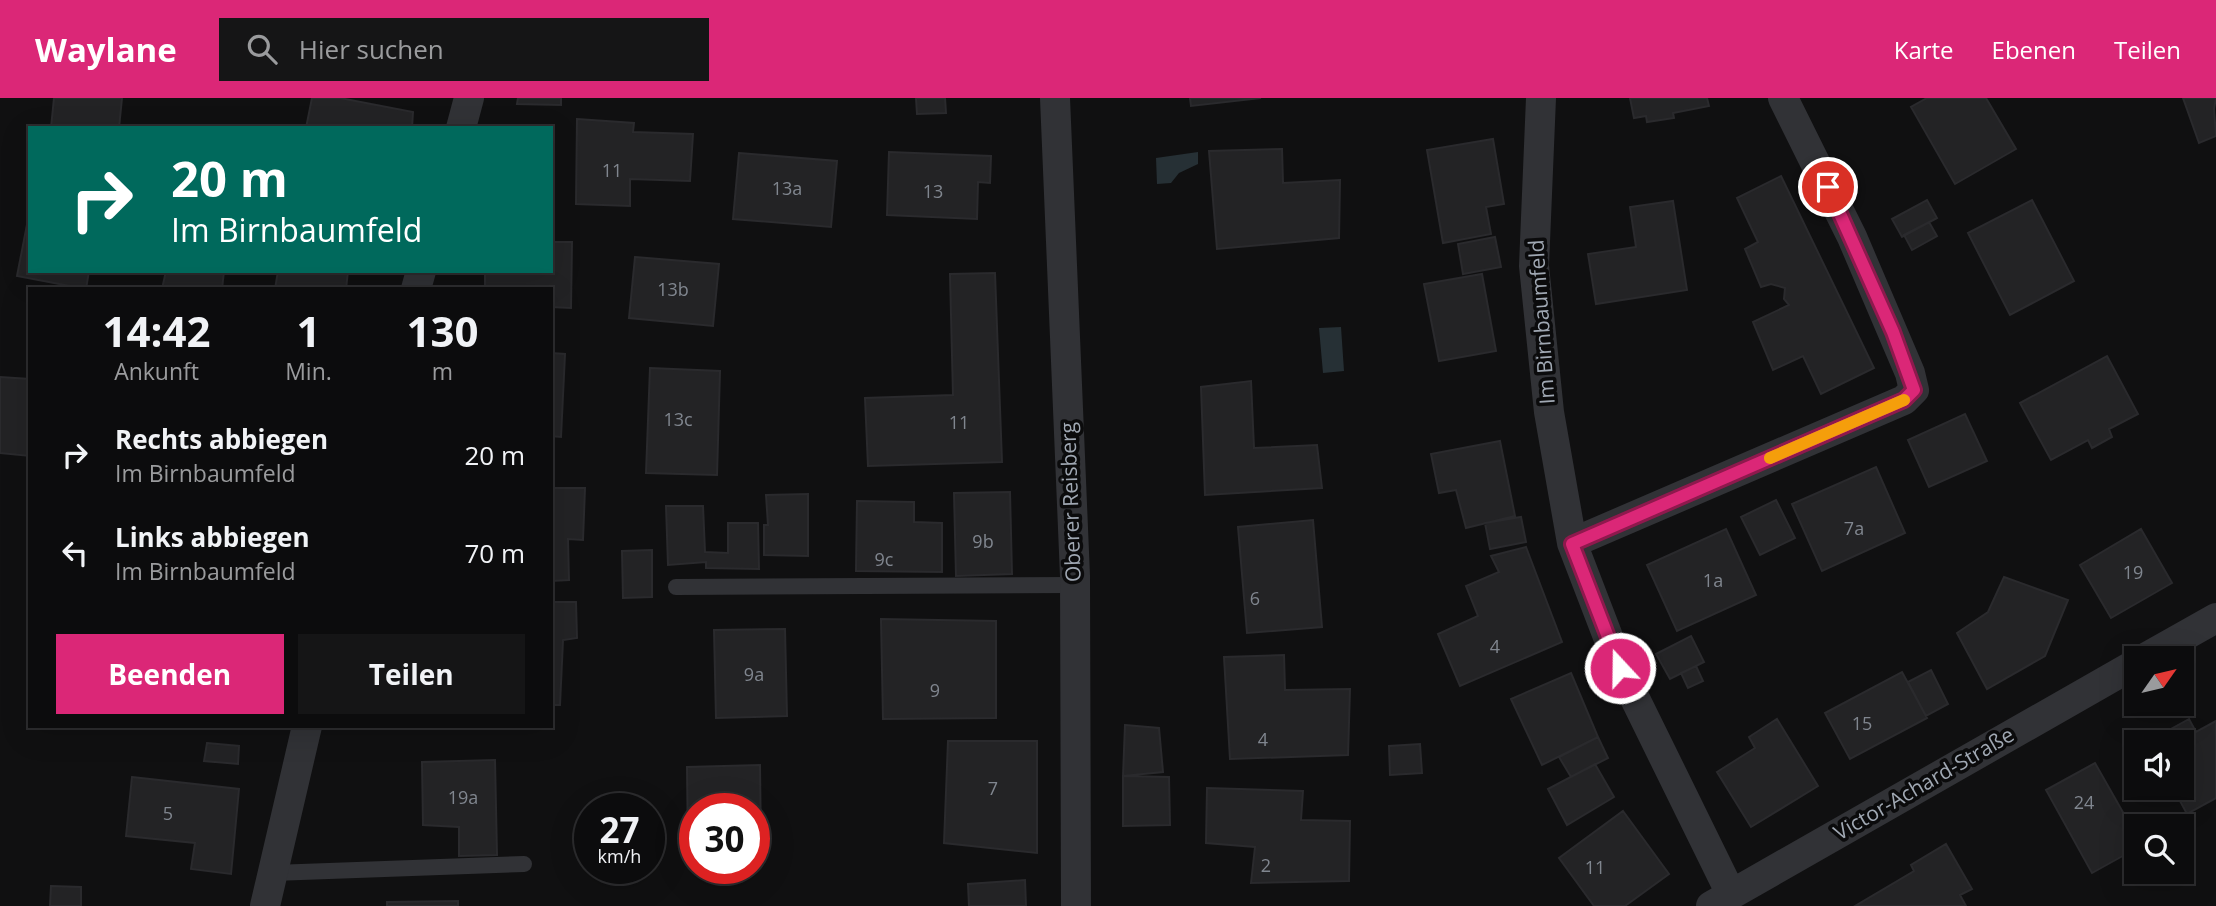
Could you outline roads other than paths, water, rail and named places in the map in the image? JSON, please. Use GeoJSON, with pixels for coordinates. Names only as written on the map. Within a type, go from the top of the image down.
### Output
{"type":"FeatureCollection","features":[{"type":"Feature","properties":{"kind":"street"},"geometry":{"type":"LineString","coordinates":[[462,126],[469,98]]}},
{"type":"Feature","properties":{"kind":"street","name":"Oberer Reisberg"},"geometry":{"type":"LineString","coordinates":[[1055,98],[1074,585],[1076,906]]}},
{"type":"Feature","properties":{"kind":"street","name":"Im Birnbaumfeld"},"geometry":{"type":"LineString","coordinates":[[1541,98],[1534,266],[1549,412],[1572,544],[1620,668],[1719,902]]}},
{"type":"Feature","properties":{"kind":"street"},"geometry":{"type":"LineString","coordinates":[[1572,544],[1904,400],[1914,390],[1893,332],[1852,237],[1783,98]]}},
{"type":"Feature","properties":{"kind":"street"},"geometry":{"type":"LineString","coordinates":[[2166,646],[2216,618]]}},
{"type":"Feature","properties":{"kind":"street","name":"Victor-Achard-Straße"},"geometry":{"type":"LineString","coordinates":[[1719,902],[2124,670]]}},
{"type":"Feature","properties":{"kind":"street"},"geometry":{"type":"LineString","coordinates":[[265,906],[307,728]]}},
{"type":"Feature","properties":{"kind":"lane"},"geometry":{"type":"LineString","coordinates":[[676,587],[1074,585]]}},
{"type":"Feature","properties":{"kind":"lane"},"geometry":{"type":"LineString","coordinates":[[273,873],[524,864]]}}]}
